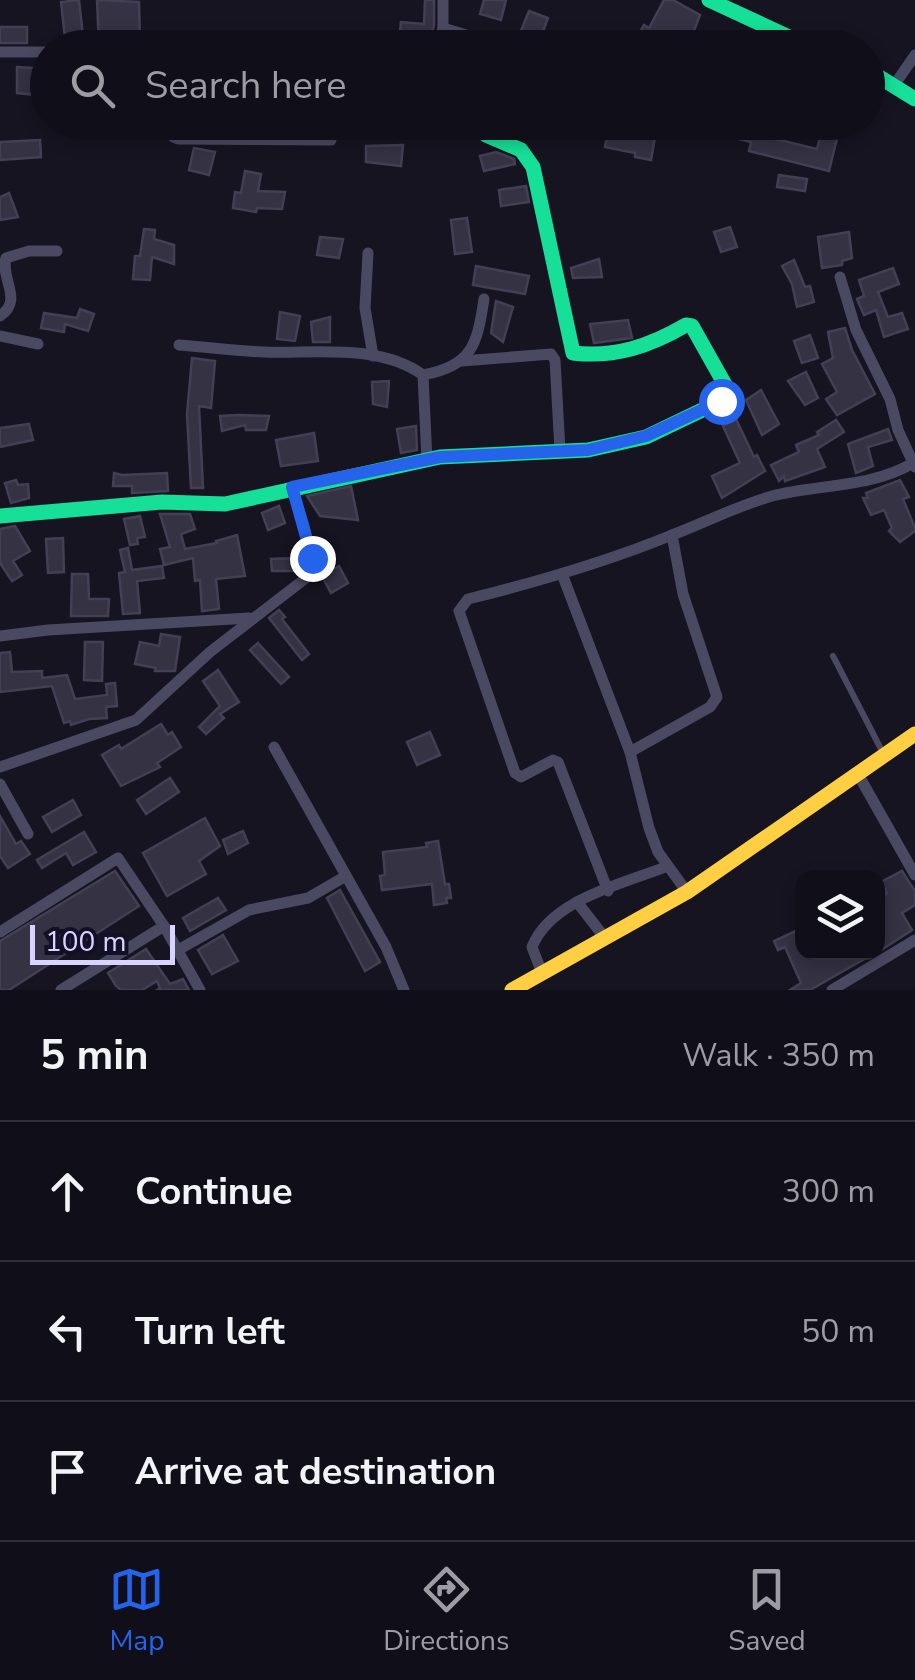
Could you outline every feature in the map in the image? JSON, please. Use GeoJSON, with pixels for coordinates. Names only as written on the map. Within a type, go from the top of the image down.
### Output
{"type":"FeatureCollection","features":[{"type":"Feature","properties":{"kind":"main road"},"geometry":{"type":"LineString","coordinates":[[709,0],[774,30]]}},
{"type":"Feature","properties":{"kind":"main road"},"geometry":{"type":"LineString","coordinates":[[885,79],[915,99]]}},
{"type":"Feature","properties":{"kind":"main road"},"geometry":{"type":"LineString","coordinates":[[0,516],[162,502],[225,504],[440,457],[588,450],[646,436],[721,401],[728,390],[692,326],[686,325],[653,344],[632,350],[601,355],[573,353],[532,167],[521,150],[498,140]]}},
{"type":"Feature","properties":{"kind":"main road"},"geometry":{"type":"LineString","coordinates":[[512,990],[686,892],[915,734]]}},
{"type":"Feature","properties":{"kind":"street"},"geometry":{"type":"LineString","coordinates":[[443,0],[443,28],[450,30]]}},
{"type":"Feature","properties":{"kind":"street"},"geometry":{"type":"LineString","coordinates":[[0,52],[30,52]]}},
{"type":"Feature","properties":{"kind":"street"},"geometry":{"type":"LineString","coordinates":[[895,84],[915,55]]}},
{"type":"Feature","properties":{"kind":"street"},"geometry":{"type":"LineString","coordinates":[[0,316],[12,301],[3,254],[58,251]]}},
{"type":"Feature","properties":{"kind":"street"},"geometry":{"type":"LineString","coordinates":[[368,253],[365,308],[373,356]]}},
{"type":"Feature","properties":{"kind":"street"},"geometry":{"type":"LineString","coordinates":[[608,890],[558,762],[553,760],[521,777],[515,772],[460,611],[468,599],[562,574],[672,535],[736,507],[896,473],[914,465],[898,430],[890,399],[856,330],[840,277]]}},
{"type":"Feature","properties":{"kind":"street"},"geometry":{"type":"LineString","coordinates":[[179,346],[373,356],[405,364],[423,375],[449,370],[462,361],[480,330],[484,300]]}},
{"type":"Feature","properties":{"kind":"street"},"geometry":{"type":"LineString","coordinates":[[0,336],[38,344]]}},
{"type":"Feature","properties":{"kind":"street"},"geometry":{"type":"LineString","coordinates":[[462,361],[551,354],[555,360],[560,451]]}},
{"type":"Feature","properties":{"kind":"street"},"geometry":{"type":"LineString","coordinates":[[423,375],[427,461]]}},
{"type":"Feature","properties":{"kind":"street"},"geometry":{"type":"LineString","coordinates":[[896,473],[915,478]]}},
{"type":"Feature","properties":{"kind":"street"},"geometry":{"type":"LineString","coordinates":[[0,767],[136,720],[210,652],[310,572],[312,558],[292,487]]}},
{"type":"Feature","properties":{"kind":"street"},"geometry":{"type":"LineString","coordinates":[[630,752],[710,707],[718,697],[683,594],[672,535]]}},
{"type":"Feature","properties":{"kind":"street"},"geometry":{"type":"LineString","coordinates":[[562,574],[630,752],[648,828],[658,852],[686,892]]}},
{"type":"Feature","properties":{"kind":"street"},"geometry":{"type":"LineString","coordinates":[[0,636],[253,618]]}},
{"type":"Feature","properties":{"kind":"street"},"geometry":{"type":"LineString","coordinates":[[274,748],[386,947],[404,990]]}},
{"type":"Feature","properties":{"kind":"street"},"geometry":{"type":"LineString","coordinates":[[858,776],[915,875]]}},
{"type":"Feature","properties":{"kind":"street"},"geometry":{"type":"LineString","coordinates":[[0,784],[28,834]]}},
{"type":"Feature","properties":{"kind":"street"},"geometry":{"type":"LineString","coordinates":[[0,932],[118,858],[164,926],[200,990]]}},
{"type":"Feature","properties":{"kind":"street"},"geometry":{"type":"LineString","coordinates":[[542,973],[532,954],[533,942],[558,912],[668,866]]}},
{"type":"Feature","properties":{"kind":"street"},"geometry":{"type":"LineString","coordinates":[[178,950],[248,910],[308,898],[346,876]]}},
{"type":"Feature","properties":{"kind":"street"},"geometry":{"type":"LineString","coordinates":[[577,902],[606,938]]}},
{"type":"Feature","properties":{"kind":"street"},"geometry":{"type":"LineString","coordinates":[[61,990],[164,926]]}},
{"type":"Feature","properties":{"kind":"street"},"geometry":{"type":"LineString","coordinates":[[832,990],[915,940]]}},
{"type":"Feature","properties":{"kind":"lane"},"geometry":{"type":"LineString","coordinates":[[833,656],[885,756]]}},
{"type":"Feature","properties":{"kind":"building"},"geometry":{"type":"Polygon","coordinates":[[[79,0],[82,30],[64,30],[61,2],[79,0]]]}},
{"type":"Feature","properties":{"kind":"building"},"geometry":{"type":"Polygon","coordinates":[[[97,0],[139,2],[140,30],[98,30],[97,0]]]}},
{"type":"Feature","properties":{"kind":"building"},"geometry":{"type":"Polygon","coordinates":[[[425,0],[434,0],[432,30],[400,30],[401,22],[424,24],[425,0]]]}},
{"type":"Feature","properties":{"kind":"building"},"geometry":{"type":"Polygon","coordinates":[[[484,0],[506,0],[501,20],[480,14],[484,0]]]}},
{"type":"Feature","properties":{"kind":"building"},"geometry":{"type":"Polygon","coordinates":[[[664,0],[673,0],[700,15],[694,30],[641,30],[644,25],[649,28],[664,0]]]}},
{"type":"Feature","properties":{"kind":"building"},"geometry":{"type":"Polygon","coordinates":[[[529,11],[548,18],[544,30],[521,30],[529,11]]]}},
{"type":"Feature","properties":{"kind":"building"},"geometry":{"type":"Polygon","coordinates":[[[0,27],[27,27],[27,43],[0,43],[0,27]]]}},
{"type":"Feature","properties":{"kind":"building"},"geometry":{"type":"Polygon","coordinates":[[[17,67],[30,68],[30,94],[17,93],[17,67]]]}},
{"type":"Feature","properties":{"kind":"building"},"geometry":{"type":"Polygon","coordinates":[[[40,140],[41,157],[0,160],[0,142],[40,140]]]}},
{"type":"Feature","properties":{"kind":"building"},"geometry":{"type":"Polygon","coordinates":[[[606,140],[655,140],[651,160],[605,147],[606,140]]]}},
{"type":"Feature","properties":{"kind":"building"},"geometry":{"type":"Polygon","coordinates":[[[743,140],[779,140],[817,149],[819,140],[837,140],[829,171],[749,151],[751,142],[743,140]]]}},
{"type":"Feature","properties":{"kind":"building"},"geometry":{"type":"Polygon","coordinates":[[[403,145],[401,166],[366,162],[366,146],[403,145]]]}},
{"type":"Feature","properties":{"kind":"building"},"geometry":{"type":"Polygon","coordinates":[[[194,148],[215,152],[209,175],[189,170],[194,148]]]}},
{"type":"Feature","properties":{"kind":"building"},"geometry":{"type":"Polygon","coordinates":[[[496,152],[514,159],[515,164],[484,171],[480,156],[496,152]]]}},
{"type":"Feature","properties":{"kind":"building"},"geometry":{"type":"Polygon","coordinates":[[[245,171],[261,174],[258,191],[285,192],[282,209],[257,208],[256,212],[233,208],[235,192],[241,193],[245,171]]]}},
{"type":"Feature","properties":{"kind":"building"},"geometry":{"type":"Polygon","coordinates":[[[779,175],[807,179],[805,191],[777,187],[779,175]]]}},
{"type":"Feature","properties":{"kind":"building"},"geometry":{"type":"Polygon","coordinates":[[[526,186],[529,202],[501,206],[499,190],[526,186]]]}},
{"type":"Feature","properties":{"kind":"building"},"geometry":{"type":"Polygon","coordinates":[[[9,193],[18,217],[0,220],[0,197],[9,193]]]}},
{"type":"Feature","properties":{"kind":"building"},"geometry":{"type":"Polygon","coordinates":[[[467,218],[472,252],[455,254],[451,220],[467,218]]]}},
{"type":"Feature","properties":{"kind":"building"},"geometry":{"type":"Polygon","coordinates":[[[730,227],[737,247],[721,252],[714,232],[730,227]]]}},
{"type":"Feature","properties":{"kind":"building"},"geometry":{"type":"Polygon","coordinates":[[[144,229],[155,230],[154,239],[174,245],[174,264],[152,257],[150,280],[133,279],[144,229]]]}},
{"type":"Feature","properties":{"kind":"building"},"geometry":{"type":"Polygon","coordinates":[[[849,232],[852,258],[842,261],[842,265],[822,268],[818,237],[849,232]]]}},
{"type":"Feature","properties":{"kind":"building"},"geometry":{"type":"Polygon","coordinates":[[[320,237],[343,239],[339,258],[317,255],[320,237]]]}},
{"type":"Feature","properties":{"kind":"building"},"geometry":{"type":"Polygon","coordinates":[[[599,259],[602,277],[573,278],[571,268],[599,259]]]}},
{"type":"Feature","properties":{"kind":"building"},"geometry":{"type":"Polygon","coordinates":[[[794,260],[805,287],[810,286],[814,302],[797,307],[792,284],[782,266],[794,260]]]}},
{"type":"Feature","properties":{"kind":"building"},"geometry":{"type":"Polygon","coordinates":[[[476,266],[529,276],[525,294],[473,285],[476,266]]]}},
{"type":"Feature","properties":{"kind":"building"},"geometry":{"type":"Polygon","coordinates":[[[893,268],[899,284],[878,292],[888,317],[902,313],[908,329],[884,337],[876,310],[864,315],[857,299],[864,296],[859,280],[893,268]]]}},
{"type":"Feature","properties":{"kind":"building"},"geometry":{"type":"Polygon","coordinates":[[[496,301],[513,307],[503,342],[491,333],[496,301]]]}},
{"type":"Feature","properties":{"kind":"building"},"geometry":{"type":"Polygon","coordinates":[[[80,309],[94,314],[88,331],[65,324],[64,332],[41,328],[44,313],[77,318],[80,309]]]}},
{"type":"Feature","properties":{"kind":"building"},"geometry":{"type":"Polygon","coordinates":[[[280,312],[300,316],[295,341],[277,339],[280,312]]]}},
{"type":"Feature","properties":{"kind":"building"},"geometry":{"type":"Polygon","coordinates":[[[330,317],[330,342],[313,342],[311,322],[330,317]]]}},
{"type":"Feature","properties":{"kind":"building"},"geometry":{"type":"Polygon","coordinates":[[[628,320],[632,338],[594,343],[590,324],[628,320]]]}},
{"type":"Feature","properties":{"kind":"building"},"geometry":{"type":"Polygon","coordinates":[[[845,328],[875,394],[837,415],[826,399],[837,392],[822,364],[833,358],[828,332],[845,328]]]}},
{"type":"Feature","properties":{"kind":"building"},"geometry":{"type":"Polygon","coordinates":[[[810,335],[818,358],[802,363],[794,341],[810,335]]]}},
{"type":"Feature","properties":{"kind":"building"},"geometry":{"type":"Polygon","coordinates":[[[192,358],[215,361],[211,408],[199,406],[203,488],[191,488],[187,414],[192,358]]]}},
{"type":"Feature","properties":{"kind":"building"},"geometry":{"type":"Polygon","coordinates":[[[806,372],[818,398],[805,405],[788,381],[806,372]]]}},
{"type":"Feature","properties":{"kind":"building"},"geometry":{"type":"Polygon","coordinates":[[[389,381],[387,407],[373,404],[372,382],[389,381]]]}},
{"type":"Feature","properties":{"kind":"building"},"geometry":{"type":"Polygon","coordinates":[[[761,390],[779,424],[762,435],[746,400],[761,390]]]}},
{"type":"Feature","properties":{"kind":"building"},"geometry":{"type":"Polygon","coordinates":[[[220,416],[269,416],[266,430],[246,430],[245,425],[222,431],[220,416]]]}},
{"type":"Feature","properties":{"kind":"building"},"geometry":{"type":"Polygon","coordinates":[[[736,419],[765,471],[722,498],[712,476],[740,463],[723,426],[736,419]]]}},
{"type":"Feature","properties":{"kind":"building"},"geometry":{"type":"Polygon","coordinates":[[[836,420],[844,432],[817,449],[825,467],[785,481],[784,476],[779,481],[771,465],[799,452],[796,445],[819,435],[817,432],[836,420]]]}},
{"type":"Feature","properties":{"kind":"building"},"geometry":{"type":"Polygon","coordinates":[[[29,424],[33,440],[0,447],[0,428],[29,424]]]}},
{"type":"Feature","properties":{"kind":"building"},"geometry":{"type":"Polygon","coordinates":[[[416,426],[417,450],[401,453],[397,429],[416,426]]]}},
{"type":"Feature","properties":{"kind":"building"},"geometry":{"type":"Polygon","coordinates":[[[888,429],[892,440],[868,447],[873,466],[856,473],[848,444],[888,429]]]}},
{"type":"Feature","properties":{"kind":"building"},"geometry":{"type":"Polygon","coordinates":[[[314,433],[318,461],[281,466],[276,440],[314,433]]]}},
{"type":"Feature","properties":{"kind":"building"},"geometry":{"type":"Polygon","coordinates":[[[114,473],[167,473],[168,491],[132,493],[132,486],[113,486],[114,473]]]}},
{"type":"Feature","properties":{"kind":"building"},"geometry":{"type":"Polygon","coordinates":[[[16,480],[18,485],[28,484],[29,498],[11,503],[5,483],[16,480]]]}},
{"type":"Feature","properties":{"kind":"building"},"geometry":{"type":"Polygon","coordinates":[[[900,480],[909,497],[903,499],[915,531],[900,542],[889,531],[892,528],[884,510],[871,515],[863,498],[868,498],[866,493],[900,480]]]}},
{"type":"Feature","properties":{"kind":"building"},"geometry":{"type":"Polygon","coordinates":[[[351,486],[358,520],[320,516],[307,496],[351,486]]]}},
{"type":"Feature","properties":{"kind":"building"},"geometry":{"type":"Polygon","coordinates":[[[279,506],[285,523],[268,530],[262,513],[279,506]]]}},
{"type":"Feature","properties":{"kind":"building"},"geometry":{"type":"Polygon","coordinates":[[[160,514],[190,514],[195,529],[181,534],[185,549],[237,535],[245,576],[216,579],[219,609],[202,611],[200,580],[195,581],[193,558],[164,565],[160,549],[170,547],[160,514]]]}},
{"type":"Feature","properties":{"kind":"building"},"geometry":{"type":"Polygon","coordinates":[[[140,516],[145,537],[130,545],[124,519],[140,516]]]}},
{"type":"Feature","properties":{"kind":"building"},"geometry":{"type":"Polygon","coordinates":[[[15,526],[30,551],[13,561],[22,575],[12,581],[0,563],[0,529],[15,526]]]}},
{"type":"Feature","properties":{"kind":"building"},"geometry":{"type":"Polygon","coordinates":[[[63,538],[64,572],[48,573],[46,539],[63,538]]]}},
{"type":"Feature","properties":{"kind":"building"},"geometry":{"type":"Polygon","coordinates":[[[128,548],[132,570],[162,566],[164,578],[137,581],[140,613],[123,614],[119,573],[125,572],[120,550],[128,548]]]}},
{"type":"Feature","properties":{"kind":"building"},"geometry":{"type":"Polygon","coordinates":[[[297,558],[297,571],[272,571],[271,559],[297,558]]]}},
{"type":"Feature","properties":{"kind":"building"},"geometry":{"type":"Polygon","coordinates":[[[339,566],[348,583],[331,593],[322,576],[339,566]]]}},
{"type":"Feature","properties":{"kind":"building"},"geometry":{"type":"Polygon","coordinates":[[[72,574],[88,574],[89,599],[109,599],[108,616],[71,616],[72,574]]]}},
{"type":"Feature","properties":{"kind":"building"},"geometry":{"type":"Polygon","coordinates":[[[279,610],[309,654],[302,660],[269,618],[279,610]]]}},
{"type":"Feature","properties":{"kind":"building"},"geometry":{"type":"Polygon","coordinates":[[[161,634],[180,637],[175,671],[155,671],[156,668],[135,664],[140,642],[159,646],[161,634]]]}},
{"type":"Feature","properties":{"kind":"building"},"geometry":{"type":"Polygon","coordinates":[[[85,642],[103,642],[102,681],[84,680],[85,642]]]}},
{"type":"Feature","properties":{"kind":"building"},"geometry":{"type":"Polygon","coordinates":[[[258,643],[289,677],[281,684],[250,650],[258,643]]]}},
{"type":"Feature","properties":{"kind":"building"},"geometry":{"type":"Polygon","coordinates":[[[10,652],[12,672],[42,671],[42,678],[67,675],[75,699],[107,695],[106,684],[115,683],[117,706],[106,707],[107,718],[71,725],[70,721],[64,723],[52,686],[0,692],[0,653],[10,652]]]}},
{"type":"Feature","properties":{"kind":"building"},"geometry":{"type":"Polygon","coordinates":[[[218,670],[239,702],[220,714],[224,718],[206,734],[199,727],[220,706],[203,681],[218,670]]]}},
{"type":"Feature","properties":{"kind":"building"},"geometry":{"type":"Polygon","coordinates":[[[161,724],[168,735],[172,732],[181,747],[157,763],[160,767],[121,786],[102,755],[119,745],[121,749],[161,724]]]}},
{"type":"Feature","properties":{"kind":"building"},"geometry":{"type":"Polygon","coordinates":[[[430,732],[440,755],[417,765],[407,742],[430,732]]]}},
{"type":"Feature","properties":{"kind":"building"},"geometry":{"type":"Polygon","coordinates":[[[170,778],[179,792],[146,814],[137,800],[170,778]]]}},
{"type":"Feature","properties":{"kind":"building"},"geometry":{"type":"Polygon","coordinates":[[[73,800],[81,815],[52,832],[43,817],[73,800]]]}},
{"type":"Feature","properties":{"kind":"building"},"geometry":{"type":"Polygon","coordinates":[[[0,816],[16,844],[21,841],[30,854],[8,868],[0,856],[0,816]]]}},
{"type":"Feature","properties":{"kind":"building"},"geometry":{"type":"Polygon","coordinates":[[[205,818],[220,846],[199,861],[206,874],[167,896],[143,853],[205,818]]]}},
{"type":"Feature","properties":{"kind":"building"},"geometry":{"type":"Polygon","coordinates":[[[243,831],[248,843],[228,854],[223,840],[243,831]]]}},
{"type":"Feature","properties":{"kind":"building"},"geometry":{"type":"Polygon","coordinates":[[[84,832],[96,852],[73,865],[66,853],[42,868],[37,860],[84,832]]]}},
{"type":"Feature","properties":{"kind":"building"},"geometry":{"type":"Polygon","coordinates":[[[438,841],[445,884],[449,884],[451,898],[446,898],[447,903],[434,905],[432,884],[382,890],[383,852],[427,847],[426,843],[438,841]]]}},
{"type":"Feature","properties":{"kind":"building"},"geometry":{"type":"Polygon","coordinates":[[[115,871],[139,906],[9,990],[0,990],[0,941],[115,871]]]}},
{"type":"Feature","properties":{"kind":"building"},"geometry":{"type":"Polygon","coordinates":[[[902,871],[915,891],[915,905],[902,913],[912,930],[885,947],[887,893],[885,880],[902,871]]]}},
{"type":"Feature","properties":{"kind":"building"},"geometry":{"type":"Polygon","coordinates":[[[340,890],[380,962],[365,971],[327,898],[340,890]]]}},
{"type":"Feature","properties":{"kind":"building"},"geometry":{"type":"Polygon","coordinates":[[[218,898],[226,910],[190,931],[183,918],[218,898]]]}},
{"type":"Feature","properties":{"kind":"building"},"geometry":{"type":"Polygon","coordinates":[[[795,931],[795,960],[862,960],[810,990],[790,990],[801,983],[785,947],[778,950],[774,941],[795,931]]]}},
{"type":"Feature","properties":{"kind":"building"},"geometry":{"type":"Polygon","coordinates":[[[223,935],[238,961],[212,974],[198,950],[223,935]]]}},
{"type":"Feature","properties":{"kind":"building"},"geometry":{"type":"Polygon","coordinates":[[[146,949],[170,984],[183,979],[189,990],[157,990],[157,981],[142,990],[121,990],[116,986],[108,973],[146,949]]]}},
{"type":"Feature","properties":{"kind":"traffic: fast"},"geometry":{"type":"LineString","coordinates":[[709,0],[774,30]]}},
{"type":"Feature","properties":{"kind":"traffic: fast"},"geometry":{"type":"LineString","coordinates":[[885,80],[915,99]]}},
{"type":"Feature","properties":{"kind":"traffic: fast"},"geometry":{"type":"LineString","coordinates":[[0,516],[162,502],[225,504],[440,457],[588,450],[646,437],[721,401],[728,390],[692,326],[686,325],[632,349],[603,354],[573,353],[533,167],[521,150],[498,140]]}},
{"type":"Feature","properties":{"kind":"traffic: slow"},"geometry":{"type":"LineString","coordinates":[[512,990],[687,892],[915,734]]}},
{"type":"Feature","properties":{"kind":"route"},"geometry":{"type":"LineString","coordinates":[[312,558],[292,487],[440,457],[588,450],[646,436],[721,401]]}}]}
